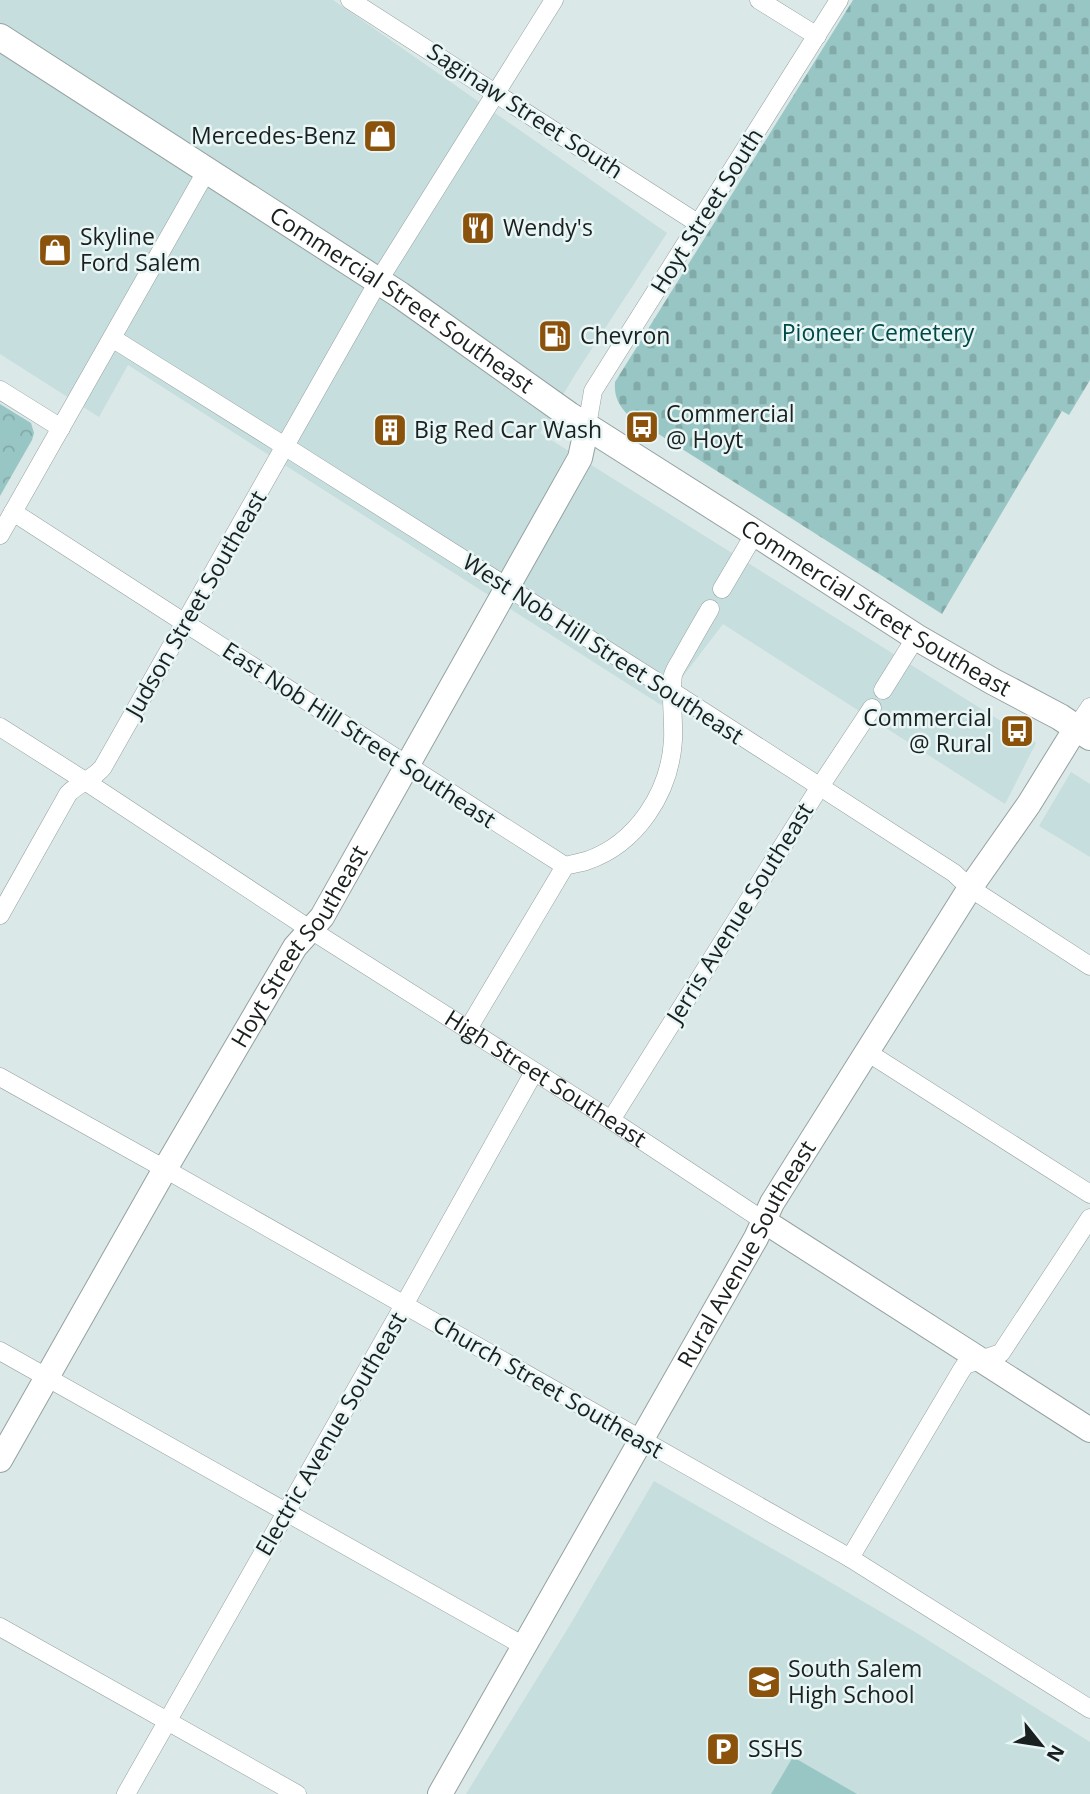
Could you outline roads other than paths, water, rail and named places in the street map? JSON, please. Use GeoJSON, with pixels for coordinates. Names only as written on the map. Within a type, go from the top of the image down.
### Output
{"type":"FeatureCollection","features":[{"type":"Feature","properties":{"kind":"main road","name":"Commercial Street Southeast"},"geometry":{"type":"LineString","coordinates":[[0,37],[379,280],[569,415],[916,638],[1086,724]]}},
{"type":"Feature","properties":{"kind":"street","name":"Saginaw Street South"},"geometry":{"type":"LineString","coordinates":[[350,0],[699,224]]}},
{"type":"Feature","properties":{"kind":"street","name":"Judson Street Southeast"},"geometry":{"type":"LineString","coordinates":[[0,915],[68,794],[99,773],[103,767],[379,280],[554,0]]}},
{"type":"Feature","properties":{"kind":"street"},"geometry":{"type":"LineString","coordinates":[[759,0],[817,36]]}},
{"type":"Feature","properties":{"kind":"street","name":"Hoyt Street South"},"geometry":{"type":"LineString","coordinates":[[587,426],[593,391],[839,0]]}},
{"type":"Feature","properties":{"kind":"street"},"geometry":{"type":"LineString","coordinates":[[0,535],[207,170]]}},
{"type":"Feature","properties":{"kind":"street","name":"West Nob Hill Street Southeast"},"geometry":{"type":"LineString","coordinates":[[112,338],[673,692],[954,873],[970,888],[1090,966]]}},
{"type":"Feature","properties":{"kind":"street"},"geometry":{"type":"LineString","coordinates":[[0,390],[61,428]]}},
{"type":"Feature","properties":{"kind":"street","name":"Hoyt Street Southeast"},"geometry":{"type":"LineString","coordinates":[[0,1460],[165,1168],[295,947],[322,917],[580,458],[587,426]]}},
{"type":"Feature","properties":{"kind":"street","name":"East Nob Hill Street Southeast"},"geometry":{"type":"LineString","coordinates":[[13,512],[565,866]]}},
{"type":"Feature","properties":{"kind":"street"},"geometry":{"type":"LineString","coordinates":[[722,589],[755,533]]}},
{"type":"Feature","properties":{"kind":"street"},"geometry":{"type":"LineString","coordinates":[[468,1029],[565,866],[604,853],[621,841],[648,814],[664,784],[670,762],[674,673],[710,609]]}},
{"type":"Feature","properties":{"kind":"street"},"geometry":{"type":"LineString","coordinates":[[883,690],[916,638]]}},
{"type":"Feature","properties":{"kind":"street","name":"Jerris Avenue Southeast"},"geometry":{"type":"LineString","coordinates":[[611,1120],[872,708]]}},
{"type":"Feature","properties":{"kind":"street","name":"Rural Avenue Southeast"},"geometry":{"type":"LineString","coordinates":[[440,1794],[641,1441],[772,1203],[970,888],[1086,724]]}},
{"type":"Feature","properties":{"kind":"street","name":"High Street Southeast"},"geometry":{"type":"LineString","coordinates":[[0,727],[1090,1430]]}},
{"type":"Feature","properties":{"kind":"street"},"geometry":{"type":"LineString","coordinates":[[867,1052],[1090,1194]]}},
{"type":"Feature","properties":{"kind":"street","name":"Electric Avenue Southeast"},"geometry":{"type":"LineString","coordinates":[[126,1794],[534,1072]]}},
{"type":"Feature","properties":{"kind":"street","name":"Church Street Southeast"},"geometry":{"type":"LineString","coordinates":[[0,1077],[165,1168],[850,1559],[1090,1709]]}},
{"type":"Feature","properties":{"kind":"street"},"geometry":{"type":"LineString","coordinates":[[850,1559],[965,1365],[1001,1353],[1090,1218]]}},
{"type":"Feature","properties":{"kind":"street"},"geometry":{"type":"LineString","coordinates":[[0,1351],[524,1646]]}},
{"type":"Feature","properties":{"kind":"street"},"geometry":{"type":"LineString","coordinates":[[0,1627],[297,1794]]}},
{"type":"Feature","properties":{"kind":"place","name":"Mercedes-Benz"},"geometry":{"type":"Point","coordinates":[380,136]}},
{"type":"Feature","properties":{"kind":"place","name":"Wendy's"},"geometry":{"type":"Point","coordinates":[478,228]}},
{"type":"Feature","properties":{"kind":"place","name":"Skyline Ford Salem"},"geometry":{"type":"Point","coordinates":[55,250]}},
{"type":"Feature","properties":{"kind":"place","name":"Chevron"},"geometry":{"type":"Point","coordinates":[555,336]}},
{"type":"Feature","properties":{"kind":"place","name":"Commercial @ Hoyt"},"geometry":{"type":"Point","coordinates":[642,427]}},
{"type":"Feature","properties":{"kind":"place","name":"Big Red Car Wash"},"geometry":{"type":"Point","coordinates":[390,430]}},
{"type":"Feature","properties":{"kind":"place","name":"Commercial @ Rural"},"geometry":{"type":"Point","coordinates":[1017,731]}},
{"type":"Feature","properties":{"kind":"place","name":"South Salem High School"},"geometry":{"type":"Point","coordinates":[764,1682]}},
{"type":"Feature","properties":{"kind":"place","name":"SSHS"},"geometry":{"type":"Point","coordinates":[723,1749]}},
{"type":"Feature","properties":{"kind":"park label","name":"Pioneer Cemetery"},"geometry":{"type":"Point","coordinates":[878,333]}}]}
